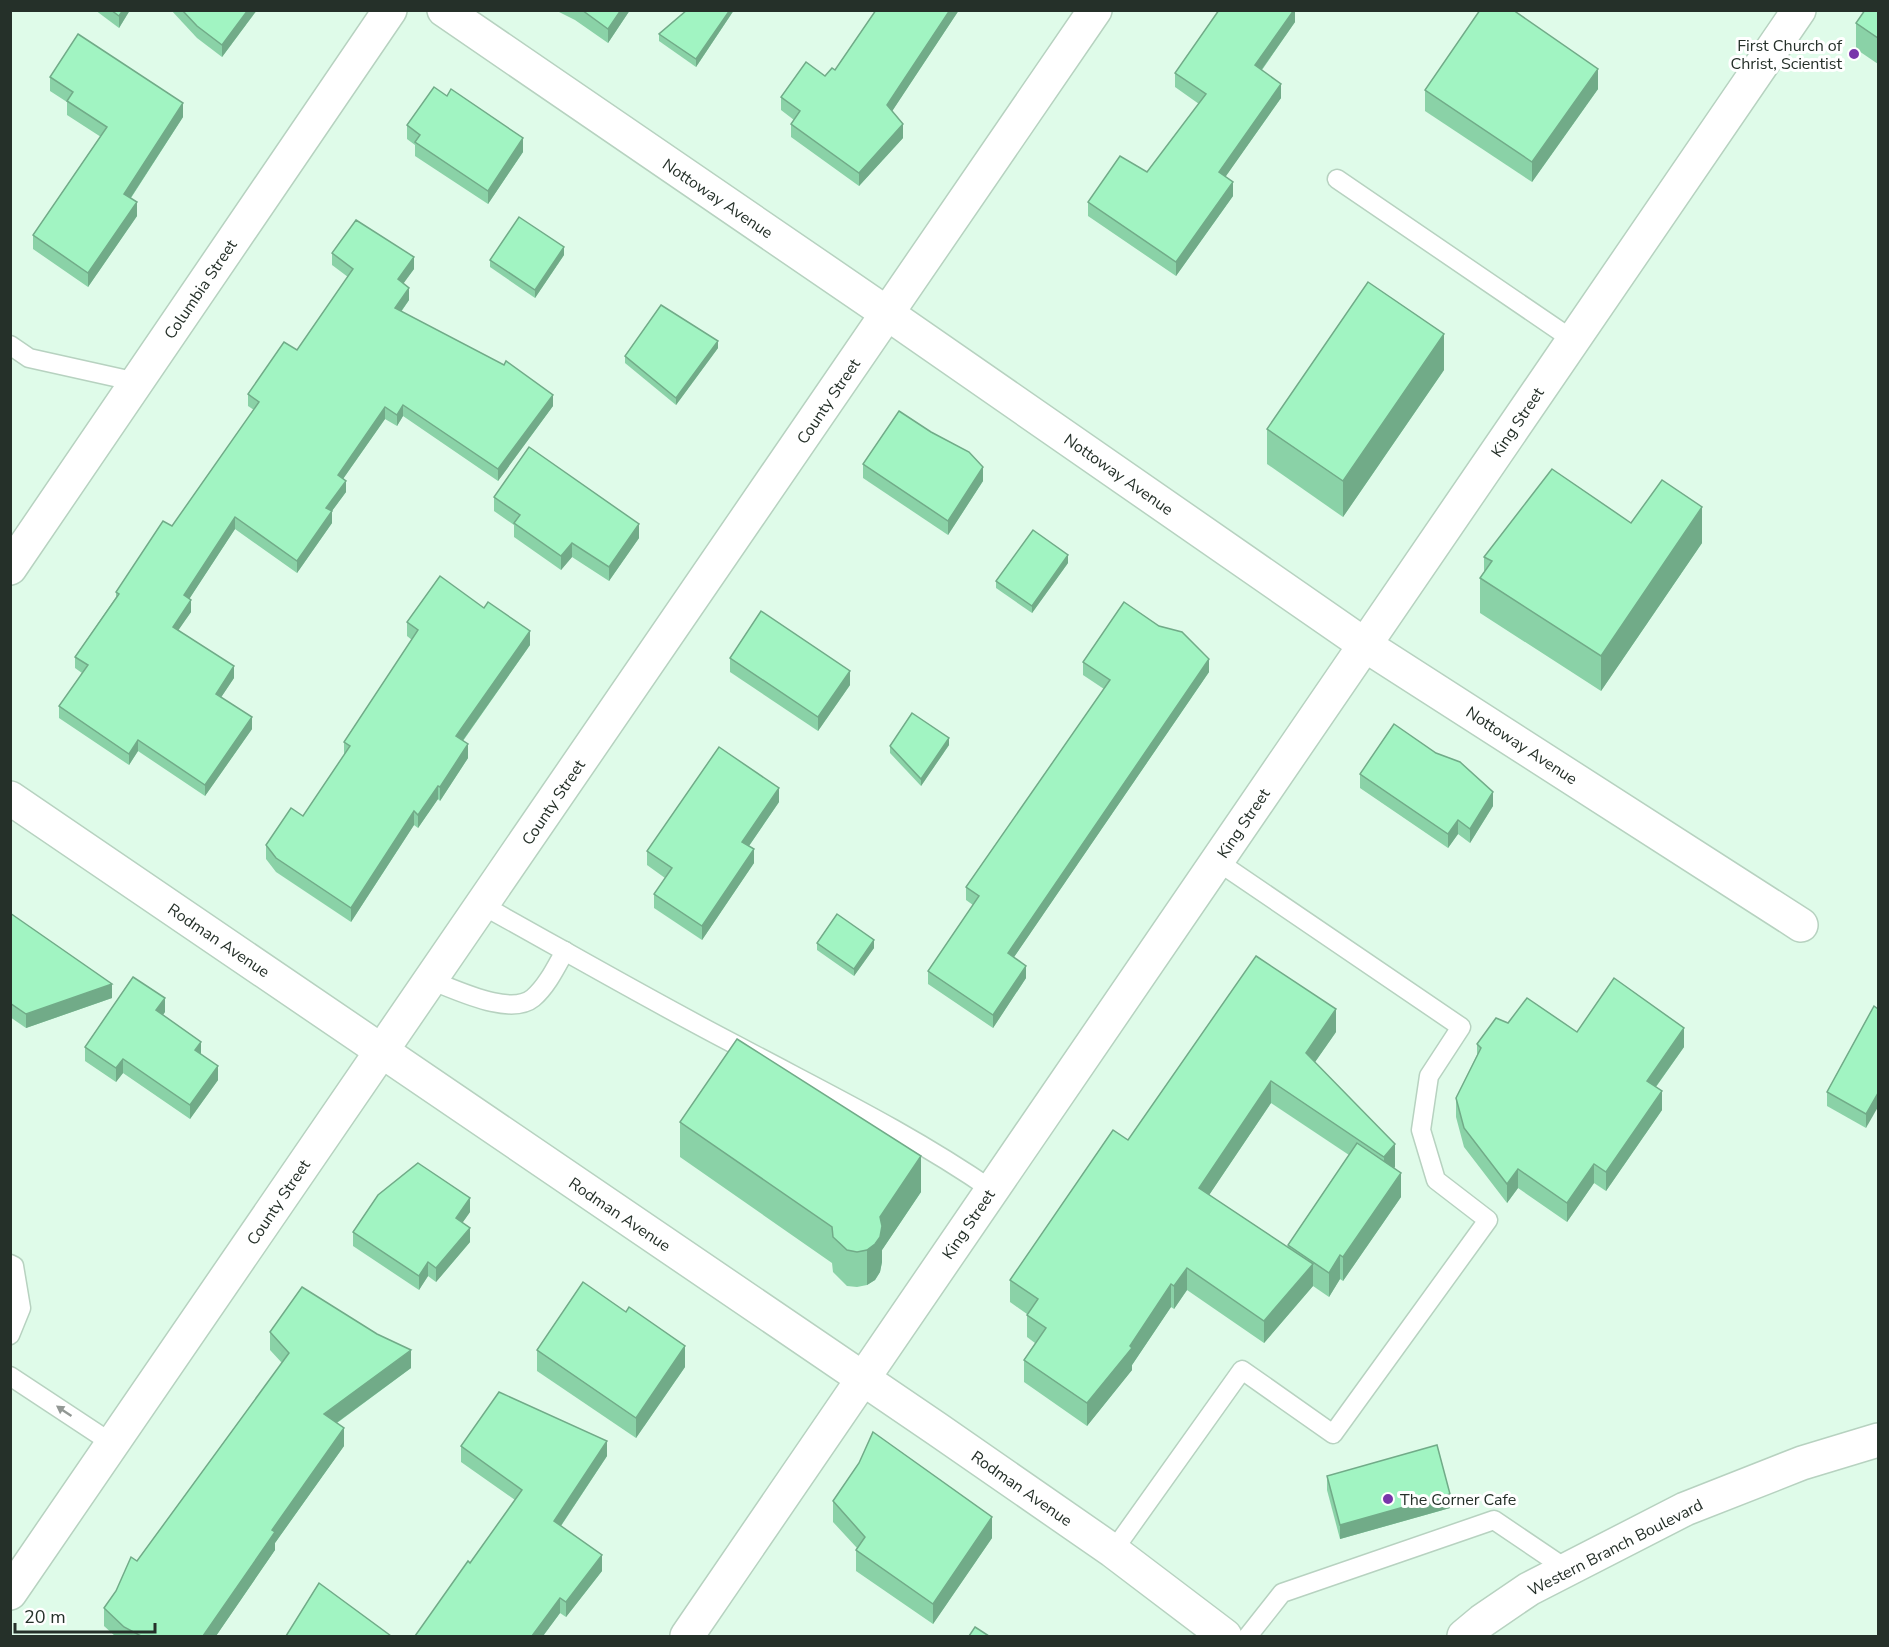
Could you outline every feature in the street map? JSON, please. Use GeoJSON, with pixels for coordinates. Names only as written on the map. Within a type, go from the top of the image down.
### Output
{"type":"FeatureCollection","features":[{"type":"Feature","properties":{"kind":"street","name":"Columbia Street"},"geometry":{"type":"LineString","coordinates":[[10,568],[390,10]]}},
{"type":"Feature","properties":{"kind":"street","name":"Nottoway Avenue"},"geometry":{"type":"LineString","coordinates":[[444,10],[1365,645],[1801,925]]}},
{"type":"Feature","properties":{"kind":"street","name":"County Street"},"geometry":{"type":"LineString","coordinates":[[10,1593],[1095,10]]}},
{"type":"Feature","properties":{"kind":"street","name":"King Street"},"geometry":{"type":"LineString","coordinates":[[687,1636],[1799,10]]}},
{"type":"Feature","properties":{"kind":"street","name":"Rodman Avenue"},"geometry":{"type":"LineString","coordinates":[[10,798],[1113,1551],[1225,1636]]}},
{"type":"Feature","properties":{"kind":"street","name":"Western Branch Boulevard"},"geometry":{"type":"LineString","coordinates":[[1464,1636],[1529,1589],[1685,1509],[1802,1463],[1878,1440]]}},
{"type":"Feature","properties":{"kind":"lane"},"geometry":{"type":"LineString","coordinates":[[1337,178],[1573,340]]}},
{"type":"Feature","properties":{"kind":"lane"},"geometry":{"type":"LineString","coordinates":[[10,345],[29,358],[137,382]]}},
{"type":"Feature","properties":{"kind":"lane"},"geometry":{"type":"LineString","coordinates":[[1113,1551],[1242,1370],[1333,1434],[1488,1220],[1436,1180],[1421,1130],[1429,1076],[1461,1027],[1217,861]]}},
{"type":"Feature","properties":{"kind":"lane"},"geometry":{"type":"LineString","coordinates":[[482,905],[736,1045],[850,1104],[945,1158],[992,1190]]}},
{"type":"Feature","properties":{"kind":"lane"},"geometry":{"type":"LineString","coordinates":[[430,980],[481,999],[509,1005],[521,1004],[533,998],[551,975],[565,951]]}},
{"type":"Feature","properties":{"kind":"lane"},"geometry":{"type":"LineString","coordinates":[[10,1264],[14,1266],[21,1308],[10,1335]]}},
{"type":"Feature","properties":{"kind":"lane"},"geometry":{"type":"LineString","coordinates":[[10,1376],[112,1444]]}},
{"type":"Feature","properties":{"kind":"lane"},"geometry":{"type":"LineString","coordinates":[[1248,1636],[1282,1593],[1494,1520],[1568,1570]]}},
{"type":"Feature","properties":{"kind":"building"},"geometry":{"type":"Polygon","coordinates":[[[111,10],[123,10],[119,16],[111,10]]]}},
{"type":"Feature","properties":{"kind":"building"},"geometry":{"type":"Polygon","coordinates":[[[182,10],[248,10],[222,45],[197,26],[182,10]]]}},
{"type":"Feature","properties":{"kind":"building"},"geometry":{"type":"Polygon","coordinates":[[[582,10],[621,10],[608,29],[582,10]]]}},
{"type":"Feature","properties":{"kind":"building"},"geometry":{"type":"Polygon","coordinates":[[[687,10],[730,10],[696,59],[659,34],[687,10]]]}},
{"type":"Feature","properties":{"kind":"building"},"geometry":{"type":"Polygon","coordinates":[[[876,10],[950,10],[887,105],[903,124],[859,173],[791,124],[800,111],[781,97],[806,62],[825,76],[832,68],[835,70],[876,10]]]}},
{"type":"Feature","properties":{"kind":"building"},"geometry":{"type":"Polygon","coordinates":[[[1219,10],[1294,10],[1255,65],[1281,84],[1219,172],[1233,182],[1176,262],[1088,202],[1120,156],[1147,172],[1206,94],[1175,73],[1219,10]]]}},
{"type":"Feature","properties":{"kind":"building"},"geometry":{"type":"Polygon","coordinates":[[[1480,10],[1513,10],[1598,69],[1532,162],[1425,90],[1480,10]]]}},
{"type":"Feature","properties":{"kind":"building"},"geometry":{"type":"Polygon","coordinates":[[[1865,10],[1878,10],[1878,38],[1856,23],[1865,10]]]}},
{"type":"Feature","properties":{"kind":"building"},"geometry":{"type":"Polygon","coordinates":[[[78,34],[183,103],[124,194],[137,202],[88,273],[33,235],[107,127],[67,101],[73,92],[50,77],[78,34]]]}},
{"type":"Feature","properties":{"kind":"building"},"geometry":{"type":"Polygon","coordinates":[[[434,87],[447,96],[451,89],[523,138],[488,191],[415,142],[420,135],[407,125],[434,87]]]}},
{"type":"Feature","properties":{"kind":"building"},"geometry":{"type":"Polygon","coordinates":[[[519,217],[564,247],[535,290],[490,260],[519,217]]]}},
{"type":"Feature","properties":{"kind":"building"},"geometry":{"type":"Polygon","coordinates":[[[356,220],[414,257],[398,279],[409,288],[395,308],[504,365],[506,361],[553,395],[498,469],[403,405],[397,415],[385,407],[338,475],[346,481],[326,508],[332,511],[297,561],[235,517],[184,595],[191,600],[173,627],[234,666],[216,694],[252,717],[205,785],[138,740],[129,754],[59,706],[88,665],[75,657],[119,594],[116,592],[163,521],[172,526],[259,402],[248,394],[284,342],[297,350],[353,269],[332,253],[356,220]]]}},
{"type":"Feature","properties":{"kind":"building"},"geometry":{"type":"Polygon","coordinates":[[[1368,282],[1444,334],[1343,481],[1267,429],[1368,282]]]}},
{"type":"Feature","properties":{"kind":"building"},"geometry":{"type":"Polygon","coordinates":[[[661,305],[718,341],[676,398],[625,356],[661,305]]]}},
{"type":"Feature","properties":{"kind":"building"},"geometry":{"type":"Polygon","coordinates":[[[899,411],[931,432],[969,452],[983,467],[948,521],[863,464],[899,411]]]}},
{"type":"Feature","properties":{"kind":"building"},"geometry":{"type":"Polygon","coordinates":[[[529,447],[639,524],[609,567],[572,543],[561,556],[514,523],[520,515],[494,497],[529,447]]]}},
{"type":"Feature","properties":{"kind":"building"},"geometry":{"type":"Polygon","coordinates":[[[1552,469],[1631,523],[1662,480],[1702,507],[1601,656],[1480,578],[1492,561],[1484,557],[1552,469]]]}},
{"type":"Feature","properties":{"kind":"building"},"geometry":{"type":"Polygon","coordinates":[[[1033,530],[1068,555],[1032,606],[996,581],[1033,530]]]}},
{"type":"Feature","properties":{"kind":"building"},"geometry":{"type":"Polygon","coordinates":[[[440,576],[484,608],[488,602],[530,631],[456,736],[468,744],[440,787],[438,786],[418,815],[414,811],[351,908],[276,858],[266,845],[291,808],[303,816],[350,746],[344,742],[418,630],[407,622],[440,576]]]}},
{"type":"Feature","properties":{"kind":"building"},"geometry":{"type":"Polygon","coordinates":[[[1124,602],[1159,626],[1182,632],[1209,659],[1008,953],[1026,966],[993,1015],[928,971],[979,896],[966,887],[1110,680],[1083,662],[1124,602]]]}},
{"type":"Feature","properties":{"kind":"building"},"geometry":{"type":"Polygon","coordinates":[[[761,611],[850,671],[818,717],[730,658],[761,611]]]}},
{"type":"Feature","properties":{"kind":"building"},"geometry":{"type":"Polygon","coordinates":[[[912,713],[949,738],[921,779],[890,746],[912,713]]]}},
{"type":"Feature","properties":{"kind":"building"},"geometry":{"type":"Polygon","coordinates":[[[1394,724],[1436,753],[1460,762],[1493,792],[1470,829],[1458,820],[1448,834],[1360,774],[1394,724]]]}},
{"type":"Feature","properties":{"kind":"building"},"geometry":{"type":"Polygon","coordinates":[[[719,747],[779,788],[742,842],[754,849],[702,926],[654,894],[672,868],[647,851],[719,747]]]}},
{"type":"Feature","properties":{"kind":"building"},"geometry":{"type":"Polygon","coordinates":[[[10,913],[112,984],[26,1014],[10,1003],[10,913]]]}},
{"type":"Feature","properties":{"kind":"building"},"geometry":{"type":"Polygon","coordinates":[[[837,914],[874,940],[854,969],[817,943],[837,914]]]}},
{"type":"Feature","properties":{"kind":"building"},"geometry":{"type":"Polygon","coordinates":[[[1256,956],[1336,1009],[1306,1053],[1395,1144],[1384,1157],[1271,1081],[1199,1188],[1313,1264],[1264,1321],[1187,1268],[1174,1286],[1171,1284],[1130,1346],[1132,1348],[1087,1403],[1024,1360],[1046,1328],[1027,1315],[1038,1299],[1010,1280],[1113,1130],[1128,1140],[1256,956]]]}},
{"type":"Feature","properties":{"kind":"building"},"geometry":{"type":"Polygon","coordinates":[[[133,977],[165,998],[156,1010],[201,1042],[195,1050],[218,1066],[190,1105],[123,1059],[116,1068],[85,1047],[133,977]]]}},
{"type":"Feature","properties":{"kind":"building"},"geometry":{"type":"Polygon","coordinates":[[[1614,978],[1684,1028],[1647,1081],[1662,1091],[1606,1172],[1594,1164],[1567,1203],[1518,1169],[1507,1184],[1464,1128],[1456,1098],[1481,1048],[1477,1044],[1496,1018],[1508,1023],[1527,998],[1577,1032],[1614,978]]]}},
{"type":"Feature","properties":{"kind":"building"},"geometry":{"type":"Polygon","coordinates":[[[1874,1006],[1878,1009],[1878,1093],[1866,1114],[1827,1092],[1874,1006]]]}},
{"type":"Feature","properties":{"kind":"building"},"geometry":{"type":"Polygon","coordinates":[[[737,1039],[921,1156],[880,1217],[882,1226],[880,1237],[867,1250],[857,1252],[847,1250],[833,1237],[832,1227],[680,1122],[737,1039]]]}},
{"type":"Feature","properties":{"kind":"building"},"geometry":{"type":"Polygon","coordinates":[[[1357,1143],[1401,1173],[1343,1257],[1340,1255],[1329,1273],[1288,1245],[1357,1143]]]}},
{"type":"Feature","properties":{"kind":"building"},"geometry":{"type":"Polygon","coordinates":[[[418,1163],[470,1198],[456,1218],[470,1228],[436,1268],[428,1262],[419,1276],[353,1232],[378,1195],[418,1163]]]}},
{"type":"Feature","properties":{"kind":"building"},"geometry":{"type":"Polygon","coordinates":[[[583,1282],[626,1312],[629,1307],[685,1346],[636,1418],[537,1350],[583,1282]]]}},
{"type":"Feature","properties":{"kind":"building"},"geometry":{"type":"Polygon","coordinates":[[[302,1287],[377,1334],[411,1350],[324,1414],[344,1428],[272,1530],[275,1532],[203,1636],[141,1636],[124,1627],[104,1608],[116,1591],[131,1557],[137,1561],[289,1353],[270,1332],[302,1287]]]}},
{"type":"Feature","properties":{"kind":"building"},"geometry":{"type":"Polygon","coordinates":[[[499,1392],[607,1441],[554,1521],[602,1555],[566,1602],[560,1598],[532,1636],[415,1636],[522,1490],[461,1446],[499,1392]]]}},
{"type":"Feature","properties":{"kind":"building"},"geometry":{"type":"Polygon","coordinates":[[[873,1432],[992,1517],[933,1604],[856,1550],[865,1537],[833,1501],[859,1463],[873,1432]]]}},
{"type":"Feature","properties":{"kind":"building","name":"The Corner Cafe"},"geometry":{"type":"Polygon","coordinates":[[[1437,1445],[1450,1494],[1340,1525],[1327,1476],[1437,1445]]]}},
{"type":"Feature","properties":{"kind":"building"},"geometry":{"type":"Polygon","coordinates":[[[319,1583],[391,1636],[286,1636],[319,1583]]]}},
{"type":"Feature","properties":{"kind":"building"},"geometry":{"type":"Polygon","coordinates":[[[975,1627],[989,1636],[969,1636],[975,1627]]]}},
{"type":"Feature","properties":{"kind":"place","name":"First Church of Christ, Scientist"},"geometry":{"type":"Point","coordinates":[1854,54]}},
{"type":"Feature","properties":{"kind":"place","name":"The Corner Cafe"},"geometry":{"type":"Point","coordinates":[1388,1499]}}]}
